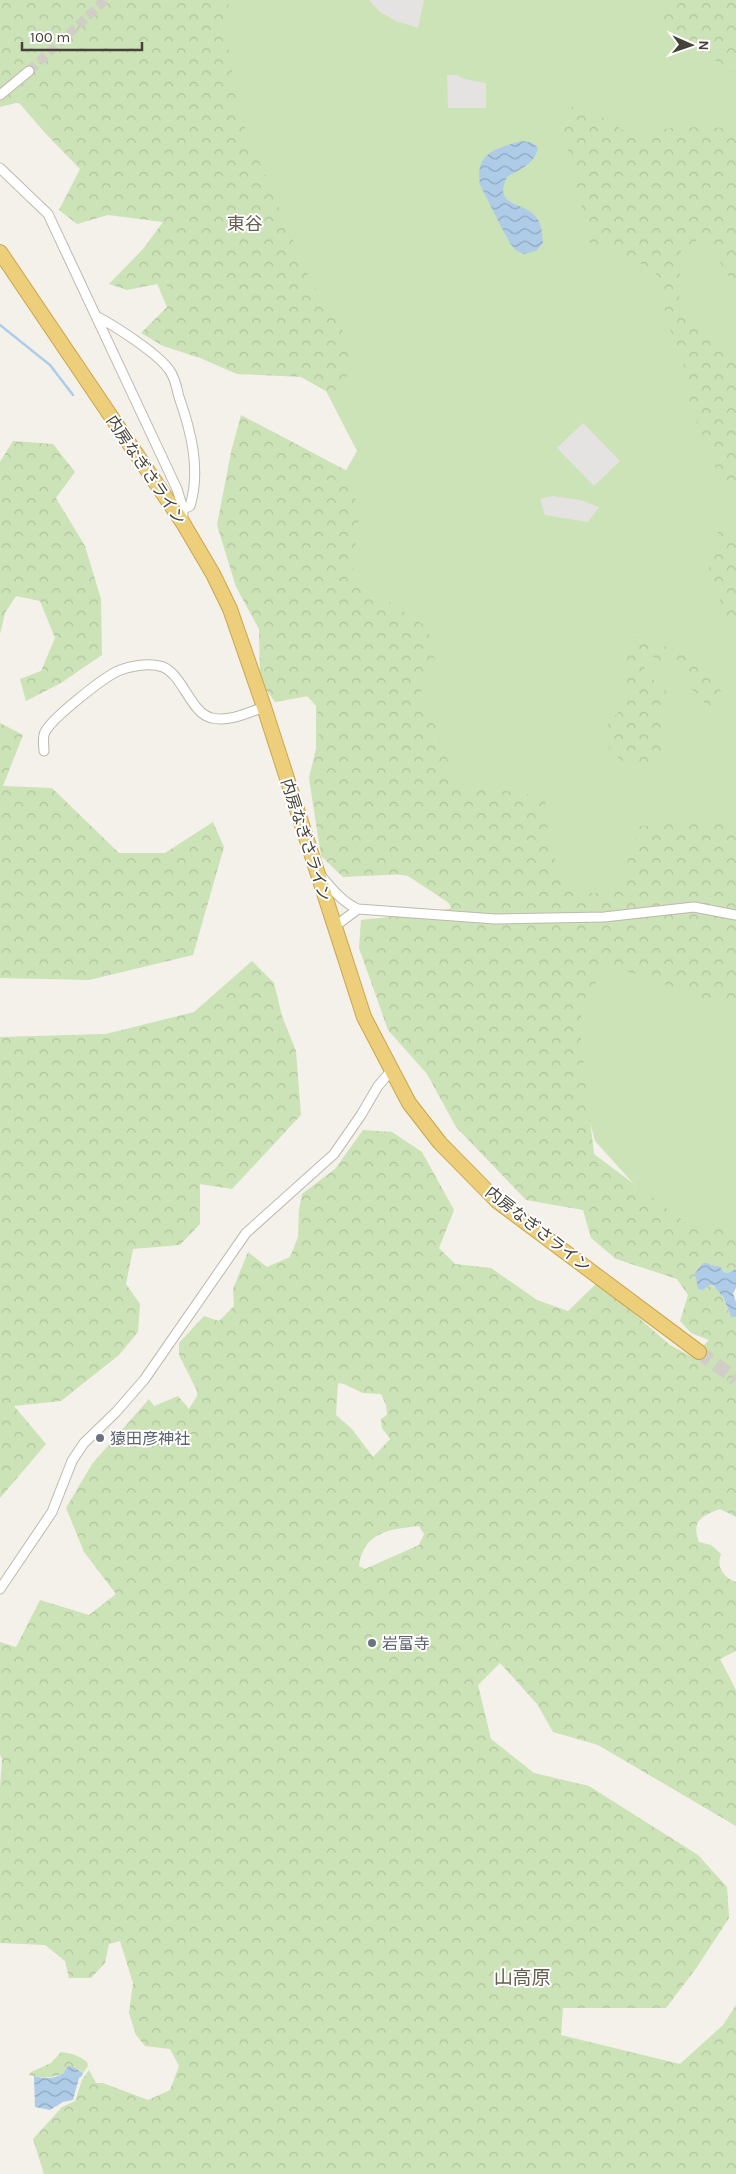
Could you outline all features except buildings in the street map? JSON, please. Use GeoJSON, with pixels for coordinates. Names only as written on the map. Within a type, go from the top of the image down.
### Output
{"type":"FeatureCollection","features":[{"type":"Feature","properties":{"kind":"highway","name":"内房なぎさライン"},"geometry":{"type":"LineString","coordinates":[[0,252],[183,516],[230,609],[264,706],[364,1017],[409,1103],[440,1143],[497,1201],[699,1352]]}},
{"type":"Feature","properties":{"kind":"street"},"geometry":{"type":"LineString","coordinates":[[0,95],[29,71]]}},
{"type":"Feature","properties":{"kind":"street"},"geometry":{"type":"LineString","coordinates":[[0,168],[48,214],[160,450],[177,489],[183,516]]}},
{"type":"Feature","properties":{"kind":"street"},"geometry":{"type":"LineString","coordinates":[[96,316],[142,347],[171,372],[192,435],[194,494],[190,506],[183,516]]}},
{"type":"Feature","properties":{"kind":"street"},"geometry":{"type":"LineString","coordinates":[[44,751],[43,739],[45,732],[61,713],[116,672],[132,666],[161,666],[170,671],[199,710],[209,718],[229,719],[264,706]]}},
{"type":"Feature","properties":{"kind":"street"},"geometry":{"type":"LineString","coordinates":[[316,870],[340,897],[351,907],[358,909],[439,917],[495,919],[604,917],[694,907],[736,915]]}},
{"type":"Feature","properties":{"kind":"street"},"geometry":{"type":"LineString","coordinates":[[334,927],[358,909]]}},
{"type":"Feature","properties":{"kind":"street"},"geometry":{"type":"LineString","coordinates":[[0,1589],[52,1512],[72,1461],[84,1443],[116,1412],[144,1380],[246,1232],[334,1154],[378,1086],[391,1071]]}},
{"type":"Feature","properties":{"kind":"green space"},"geometry":{"type":"Polygon","coordinates":[[[0,0],[736,0],[736,1234],[693,1230],[642,1193],[595,1141],[566,1027],[515,895],[345,865],[316,747],[316,706],[259,641],[292,583],[319,518],[357,451],[326,391],[236,341],[171,317],[147,259],[191,216],[82,113],[47,135],[0,81],[0,0]]]}},
{"type":"Feature","properties":{"kind":"green space"},"geometry":{"type":"Polygon","coordinates":[[[0,0],[230,0],[224,21],[239,114],[310,280],[357,353],[337,398],[304,377],[237,374],[200,358],[163,346],[141,333],[167,307],[167,282],[127,290],[109,284],[143,249],[163,222],[108,215],[77,224],[59,210],[80,169],[47,135],[52,113],[38,104],[16,103],[0,107],[0,0]]]}},
{"type":"Feature","properties":{"kind":"green space"},"geometry":{"type":"Polygon","coordinates":[[[679,0],[736,0],[736,73],[660,26],[668,2],[679,0]]]}},
{"type":"Feature","properties":{"kind":"green space"},"geometry":{"type":"Polygon","coordinates":[[[575,100],[629,134],[679,127],[736,128],[736,288],[704,236],[681,250],[679,301],[732,353],[736,363],[736,490],[715,467],[712,461],[719,460],[717,455],[708,452],[689,400],[687,388],[689,379],[669,326],[655,269],[590,243],[563,128],[575,100]]]}},
{"type":"Feature","properties":{"kind":"green space"},"geometry":{"type":"Polygon","coordinates":[[[241,415],[351,473],[359,519],[352,572],[379,595],[428,628],[435,662],[415,705],[435,725],[456,783],[545,797],[549,850],[577,893],[616,893],[640,826],[736,820],[736,1003],[698,997],[640,975],[602,968],[579,1022],[594,1154],[686,1223],[736,1229],[736,1269],[728,1273],[722,1269],[701,1291],[709,1285],[719,1289],[731,1317],[736,1317],[736,1517],[720,1509],[699,1520],[696,1529],[699,1542],[711,1545],[721,1554],[719,1563],[722,1571],[727,1577],[736,1582],[736,1651],[720,1659],[736,1690],[736,1826],[598,1745],[553,1732],[537,1704],[500,1663],[478,1685],[491,1739],[534,1773],[589,1786],[698,1855],[727,1887],[729,1918],[697,1967],[666,2008],[563,2008],[561,2035],[680,2064],[723,2025],[736,2005],[736,2174],[44,2174],[33,2139],[62,2107],[75,2101],[82,2080],[89,2070],[96,2083],[103,2083],[148,2100],[170,2090],[179,2066],[170,2049],[145,2046],[136,2035],[129,2013],[133,1983],[120,1941],[109,1944],[105,1963],[91,1978],[69,1978],[65,1961],[45,1945],[0,1943],[0,1788],[2,1759],[0,1754],[0,1642],[16,1647],[40,1600],[89,1615],[116,1594],[84,1552],[66,1508],[92,1464],[149,1399],[154,1406],[178,1396],[189,1409],[197,1396],[197,1391],[179,1355],[179,1343],[204,1316],[219,1321],[234,1306],[233,1289],[248,1252],[267,1267],[290,1257],[298,1237],[299,1210],[302,1194],[335,1169],[363,1130],[392,1132],[422,1152],[454,1210],[439,1248],[455,1264],[491,1268],[537,1300],[568,1311],[598,1282],[670,1345],[696,1359],[701,1348],[709,1340],[691,1333],[680,1321],[688,1295],[677,1279],[616,1259],[591,1238],[583,1210],[526,1200],[456,1127],[427,1074],[388,1030],[359,948],[361,920],[435,912],[451,908],[449,903],[405,874],[343,877],[321,856],[309,778],[321,727],[314,695],[275,702],[260,681],[259,629],[236,587],[217,525],[231,452],[241,415]],[[338,1383],[336,1415],[352,1429],[373,1457],[390,1439],[382,1428],[381,1419],[387,1415],[386,1405],[381,1394],[363,1393],[338,1383]],[[419,1526],[388,1531],[372,1539],[366,1546],[359,1566],[365,1569],[419,1545],[424,1534],[419,1526]]]}},
{"type":"Feature","properties":{"kind":"green space"},"geometry":{"type":"Polygon","coordinates":[[[13,441],[53,444],[75,472],[56,498],[85,546],[101,599],[102,655],[61,683],[26,701],[20,679],[41,671],[55,638],[40,601],[16,596],[5,613],[0,634],[0,462],[13,441]]]}},
{"type":"Feature","properties":{"kind":"green space"},"geometry":{"type":"Polygon","coordinates":[[[730,526],[736,531],[736,624],[713,615],[712,606],[721,600],[714,596],[710,588],[709,575],[709,560],[719,530],[730,526]]]}},
{"type":"Feature","properties":{"kind":"green space"},"geometry":{"type":"Polygon","coordinates":[[[631,636],[680,651],[708,673],[721,691],[718,706],[710,706],[704,703],[701,695],[693,691],[680,668],[657,663],[654,657],[648,657],[644,667],[649,676],[666,690],[663,713],[664,743],[657,759],[649,764],[640,765],[631,764],[614,754],[606,737],[607,725],[618,713],[622,705],[625,684],[624,648],[626,640],[631,636]]]}},
{"type":"Feature","properties":{"kind":"green space"},"geometry":{"type":"Polygon","coordinates":[[[0,723],[23,735],[3,786],[52,788],[119,853],[165,853],[213,822],[224,847],[193,955],[89,980],[0,978],[0,723]]]}},
{"type":"Feature","properties":{"kind":"green space"},"geometry":{"type":"Polygon","coordinates":[[[252,961],[274,983],[282,1016],[296,1051],[301,1115],[232,1189],[200,1184],[200,1224],[180,1245],[133,1249],[126,1284],[140,1304],[138,1332],[119,1355],[61,1401],[14,1406],[46,1444],[0,1498],[0,1037],[106,1034],[194,1012],[252,961]]]}},
{"type":"Feature","properties":{"kind":"green space"},"geometry":{"type":"Polygon","coordinates":[[[61,2052],[75,2055],[87,2062],[88,2066],[83,2073],[79,2070],[49,2077],[29,2075],[31,2072],[51,2063],[61,2052]]]}},
{"type":"Feature","properties":{"kind":"shaded area"},"geometry":{"type":"Polygon","coordinates":[[[369,0],[424,0],[418,28],[396,21],[380,12],[369,0]]]}},
{"type":"Feature","properties":{"kind":"shaded area"},"geometry":{"type":"Polygon","coordinates":[[[447,75],[457,75],[464,79],[486,83],[486,108],[448,108],[447,75]]]}},
{"type":"Feature","properties":{"kind":"shaded area"},"geometry":{"type":"Polygon","coordinates":[[[583,423],[620,461],[594,486],[557,448],[583,423]]]}},
{"type":"Feature","properties":{"kind":"shaded area"},"geometry":{"type":"Polygon","coordinates":[[[552,496],[580,500],[599,507],[588,522],[545,515],[540,499],[552,496]]]}},
{"type":"Feature","properties":{"kind":"water"},"geometry":{"type":"Polygon","coordinates":[[[522,141],[536,146],[538,148],[536,154],[526,166],[507,177],[503,187],[507,199],[531,212],[541,226],[543,243],[536,251],[524,254],[515,250],[508,240],[480,185],[479,174],[484,159],[489,154],[522,141]]]}},
{"type":"Feature","properties":{"kind":"water"},"geometry":{"type":"Polygon","coordinates":[[[703,1263],[720,1267],[724,1272],[728,1273],[736,1269],[736,1288],[733,1293],[736,1302],[736,1317],[731,1317],[723,1297],[714,1286],[709,1285],[703,1290],[698,1289],[695,1273],[703,1263]]]}},
{"type":"Feature","properties":{"kind":"water"},"geometry":{"type":"Polygon","coordinates":[[[71,2066],[83,2073],[79,2078],[73,2100],[63,2102],[50,2110],[35,2107],[34,2076],[46,2078],[57,2076],[64,2073],[67,2067],[71,2066]]]}},
{"type":"Feature","properties":{"kind":"waterway"},"geometry":{"type":"LineString","coordinates":[[0,325],[50,365],[73,395]]}},
{"type":"Feature","properties":{"kind":"tunnel"},"geometry":{"type":"LineString","coordinates":[[29,71],[105,0]]}},
{"type":"Feature","properties":{"kind":"tunnel"},"geometry":{"type":"LineString","coordinates":[[699,1352],[736,1379]]}},
{"type":"Feature","properties":{"kind":"place","name":"猿田彦神社"},"geometry":{"type":"Point","coordinates":[100,1438]}},
{"type":"Feature","properties":{"kind":"place","name":"岩富寺"},"geometry":{"type":"Point","coordinates":[372,1643]}},
{"type":"Feature","properties":{"kind":"district","name":"東谷"},"geometry":{"type":"Point","coordinates":[245,224]}},
{"type":"Feature","properties":{"kind":"district","name":"山高原"},"geometry":{"type":"Point","coordinates":[522,1978]}}]}
